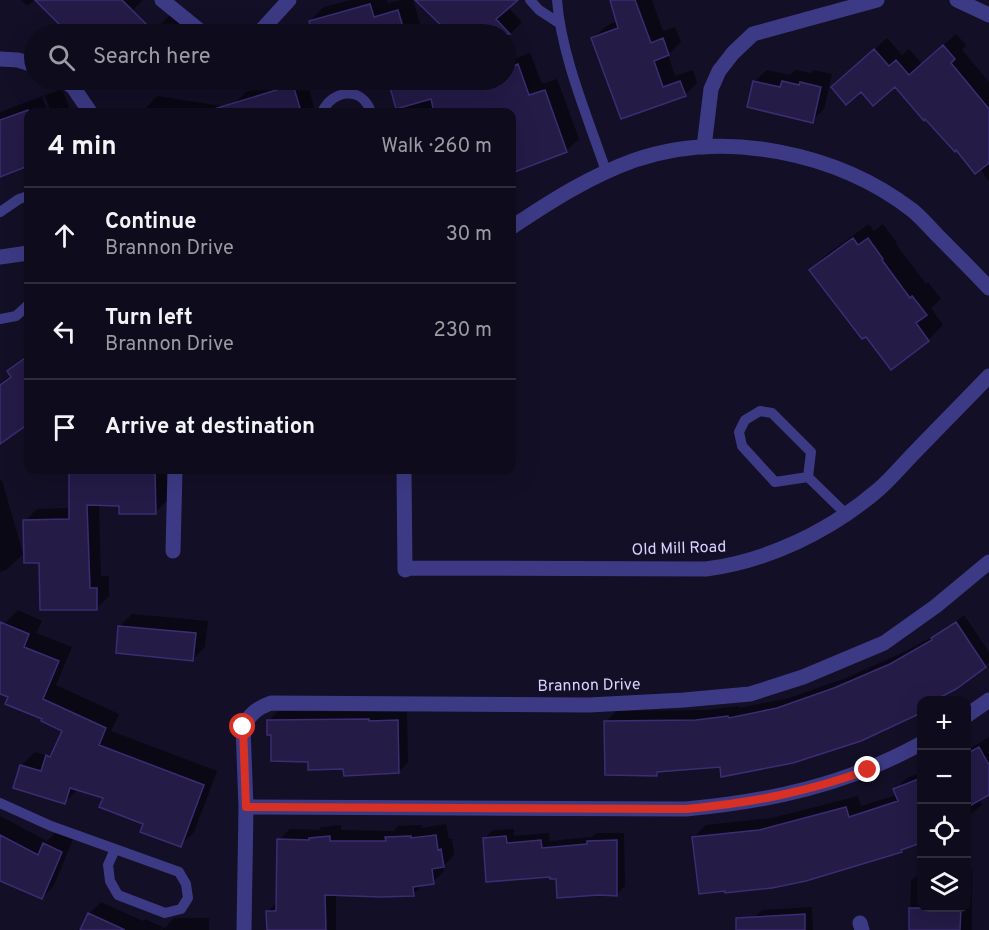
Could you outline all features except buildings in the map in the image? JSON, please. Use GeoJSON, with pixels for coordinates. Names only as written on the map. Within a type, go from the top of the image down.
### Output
{"type":"FeatureCollection","features":[{"type":"Feature","properties":{"kind":"street"},"geometry":{"type":"LineString","coordinates":[[162,0],[192,24]]}},
{"type":"Feature","properties":{"kind":"street"},"geometry":{"type":"LineString","coordinates":[[267,24],[289,0]]}},
{"type":"Feature","properties":{"kind":"street"},"geometry":{"type":"LineString","coordinates":[[705,147],[711,89],[719,71],[733,53],[753,34],[877,0]]}},
{"type":"Feature","properties":{"kind":"street"},"geometry":{"type":"LineString","coordinates":[[957,0],[989,15]]}},
{"type":"Feature","properties":{"kind":"street"},"geometry":{"type":"LineString","coordinates":[[0,59],[24,62]]}},
{"type":"Feature","properties":{"kind":"street"},"geometry":{"type":"LineString","coordinates":[[75,90],[87,108]]}},
{"type":"Feature","properties":{"kind":"street"},"geometry":{"type":"LineString","coordinates":[[516,224],[573,187],[638,159],[705,147],[744,147],[816,161],[853,175],[878,188],[913,211],[989,288]]}},
{"type":"Feature","properties":{"kind":"street"},"geometry":{"type":"LineString","coordinates":[[0,257],[24,254]]}},
{"type":"Feature","properties":{"kind":"street","name":"Old Mill Road"},"geometry":{"type":"LineString","coordinates":[[404,474],[405,570],[411,568],[706,569],[730,566],[759,558],[811,534],[846,514],[878,490],[989,376]]}},
{"type":"Feature","properties":{"kind":"street"},"geometry":{"type":"LineString","coordinates":[[173,551],[175,474]]}},
{"type":"Feature","properties":{"kind":"street","name":"Brannon Drive"},"geometry":{"type":"LineString","coordinates":[[244,930],[246,807],[243,727],[249,716],[260,707],[271,703],[589,705],[750,694],[803,676],[884,643],[936,606],[989,562]]}},
{"type":"Feature","properties":{"kind":"street"},"geometry":{"type":"LineString","coordinates":[[971,713],[989,700]]}},
{"type":"Feature","properties":{"kind":"street"},"geometry":{"type":"LineString","coordinates":[[246,807],[686,809],[718,807],[830,784],[868,770],[917,745]]}},
{"type":"Feature","properties":{"kind":"lane"},"geometry":{"type":"LineString","coordinates":[[530,0],[539,10],[559,23]]}},
{"type":"Feature","properties":{"kind":"lane"},"geometry":{"type":"LineString","coordinates":[[558,0],[559,23],[571,67],[606,171]]}},
{"type":"Feature","properties":{"kind":"lane"},"geometry":{"type":"LineString","coordinates":[[324,108],[326,104],[344,94],[354,94],[365,100],[369,108]]}},
{"type":"Feature","properties":{"kind":"lane"},"geometry":{"type":"LineString","coordinates":[[0,212],[24,197]]}},
{"type":"Feature","properties":{"kind":"lane"},"geometry":{"type":"LineString","coordinates":[[0,319],[16,316],[24,309]]}},
{"type":"Feature","properties":{"kind":"lane"},"geometry":{"type":"LineString","coordinates":[[760,411],[772,413],[811,452],[808,477],[775,482],[742,446],[738,432],[745,420],[760,411]]}},
{"type":"Feature","properties":{"kind":"lane"},"geometry":{"type":"LineString","coordinates":[[808,477],[846,514]]}},
{"type":"Feature","properties":{"kind":"lane"},"geometry":{"type":"LineString","coordinates":[[0,803],[51,826],[115,849],[179,873],[186,884],[188,898],[181,909],[165,913],[117,895],[110,881],[108,865],[115,849]]}},
{"type":"Feature","properties":{"kind":"route"},"geometry":{"type":"LineString","coordinates":[[243,727],[246,807],[686,809],[739,804],[790,794],[830,784],[868,770]]}}]}
